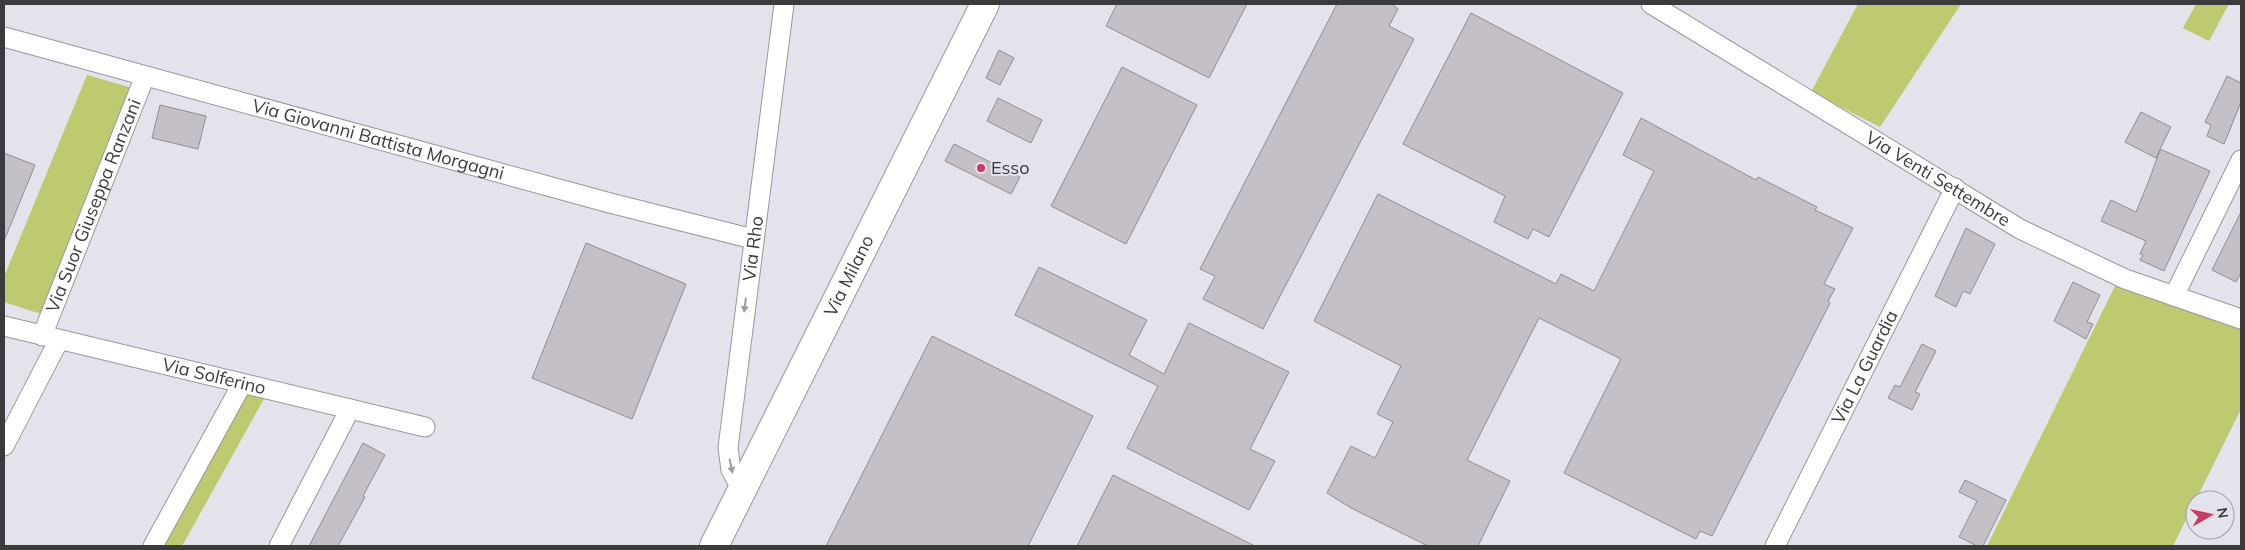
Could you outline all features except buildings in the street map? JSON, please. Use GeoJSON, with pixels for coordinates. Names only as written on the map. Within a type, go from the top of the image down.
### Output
{"type":"FeatureCollection","features":[{"type":"Feature","properties":{"kind":"main road","name":"Via Milano"},"geometry":{"type":"LineString","coordinates":[[714,546],[985,4]]}},
{"type":"Feature","properties":{"kind":"street","name":"Via Rho"},"geometry":{"type":"LineString","coordinates":[[742,490],[731,470],[728,448],[784,4]]}},
{"type":"Feature","properties":{"kind":"street","name":"Via Venti Settembre"},"geometry":{"type":"LineString","coordinates":[[1652,4],[2020,229],[2125,279],[2241,319]]}},
{"type":"Feature","properties":{"kind":"street","name":"Via Giovanni Battista Morgagni"},"geometry":{"type":"LineString","coordinates":[[4,37],[601,201],[753,239]]}},
{"type":"Feature","properties":{"kind":"street","name":"Via Suor Giuseppa Ranzani"},"geometry":{"type":"LineString","coordinates":[[4,446],[51,338],[145,76]]}},
{"type":"Feature","properties":{"kind":"street"},"geometry":{"type":"LineString","coordinates":[[2174,296],[2241,160]]}},
{"type":"Feature","properties":{"kind":"street","name":"Via La Guardia"},"geometry":{"type":"LineString","coordinates":[[1775,546],[1955,188]]}},
{"type":"Feature","properties":{"kind":"street","name":"Via Solferino"},"geometry":{"type":"LineString","coordinates":[[4,326],[426,427]]}},
{"type":"Feature","properties":{"kind":"street"},"geometry":{"type":"LineString","coordinates":[[153,546],[242,384]]}},
{"type":"Feature","properties":{"kind":"street"},"geometry":{"type":"LineString","coordinates":[[279,546],[350,409]]}},
{"type":"Feature","properties":{"kind":"green space"},"geometry":{"type":"Polygon","coordinates":[[[1858,4],[1961,4],[1880,127],[1811,92],[1858,4]]]}},
{"type":"Feature","properties":{"kind":"green space"},"geometry":{"type":"Polygon","coordinates":[[[2196,4],[2229,4],[2209,41],[2183,28],[2196,4]]]}},
{"type":"Feature","properties":{"kind":"green space"},"geometry":{"type":"Polygon","coordinates":[[[87,75],[132,88],[41,314],[4,302],[4,277],[87,75]]]}},
{"type":"Feature","properties":{"kind":"green space"},"geometry":{"type":"Polygon","coordinates":[[[2117,282],[2241,324],[2241,409],[2201,490],[2185,490],[2185,522],[2173,546],[1987,546],[2117,282]]]}},
{"type":"Feature","properties":{"kind":"green space"},"geometry":{"type":"Polygon","coordinates":[[[246,393],[265,397],[182,546],[163,546],[246,393]]]}},
{"type":"Feature","properties":{"kind":"place","name":"Esso"},"geometry":{"type":"Point","coordinates":[981,168]}}]}
